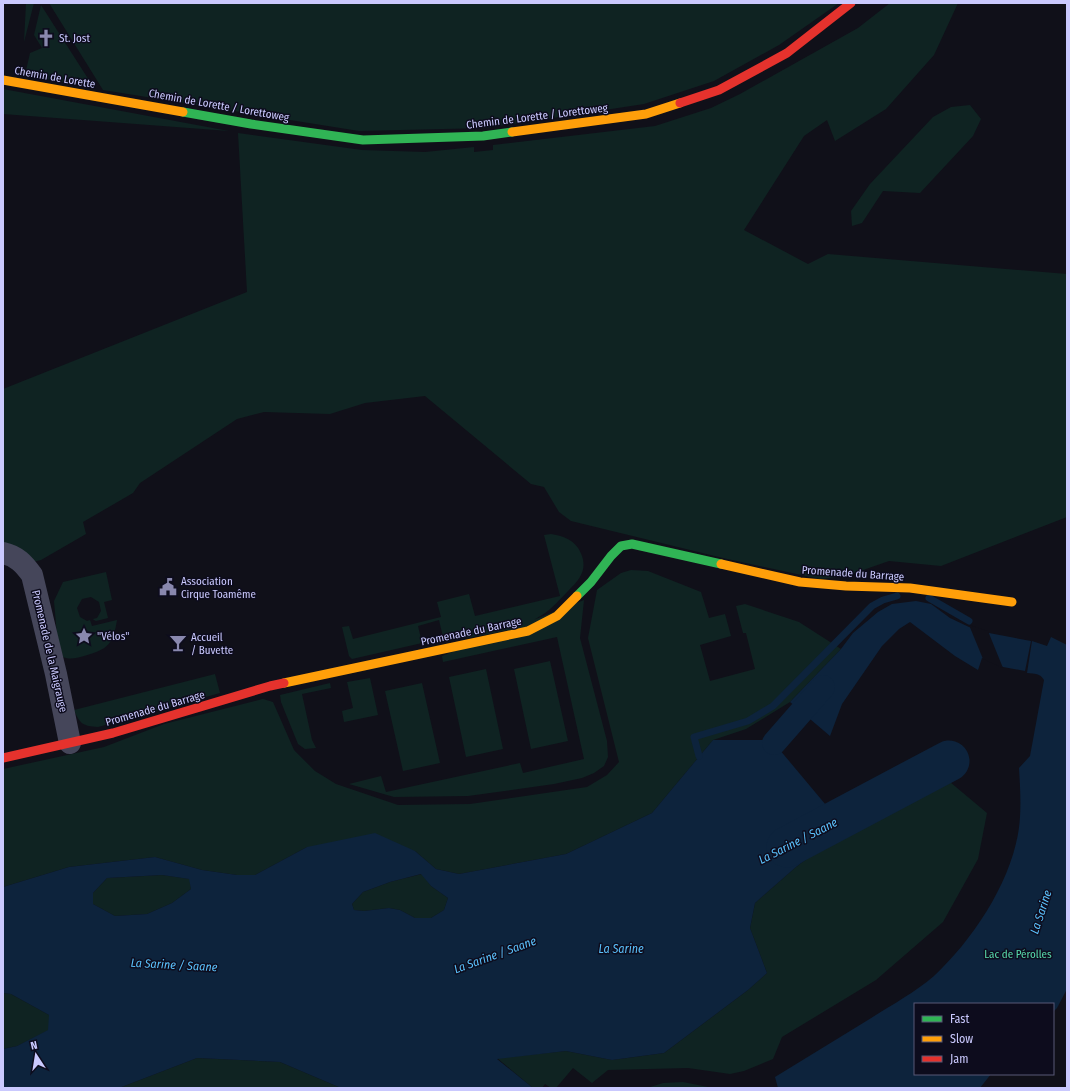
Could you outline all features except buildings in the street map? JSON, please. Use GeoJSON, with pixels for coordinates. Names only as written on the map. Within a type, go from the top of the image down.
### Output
{"type":"FeatureCollection","features":[{"type":"Feature","properties":{"kind":"street","name":"Chemin de Lorette / Lorettoweg"},"geometry":{"type":"LineString","coordinates":[[103,97],[251,124],[363,140],[483,136],[646,114],[720,90],[787,53],[851,3]]}},
{"type":"Feature","properties":{"kind":"street","name":"Chemin de Lorette"},"geometry":{"type":"LineString","coordinates":[[3,80],[103,97]]}},
{"type":"Feature","properties":{"kind":"street","name":"Promenade du Barrage"},"geometry":{"type":"LineString","coordinates":[[3,758],[113,733],[270,686],[528,631],[557,616],[591,582],[611,556],[621,546],[632,544],[800,582],[846,586],[910,588],[1012,602]]}},
{"type":"Feature","properties":{"kind":"street","name":"Promenade de la Maigrauge"},"geometry":{"type":"LineString","coordinates":[[3,553],[10,554],[23,562],[32,574],[56,674],[70,743]]}},
{"type":"Feature","properties":{"kind":"green space"},"geometry":{"type":"Polygon","coordinates":[[[26,3],[34,3],[24,42],[26,3]]]}},
{"type":"Feature","properties":{"kind":"green space"},"geometry":{"type":"Polygon","coordinates":[[[49,3],[839,3],[779,45],[714,81],[644,104],[486,128],[359,131],[103,90],[49,3]]]}},
{"type":"Feature","properties":{"kind":"green space"},"geometry":{"type":"Polygon","coordinates":[[[890,3],[958,3],[934,55],[886,109],[835,141],[827,120],[804,136],[744,230],[808,264],[828,254],[1067,274],[1067,517],[941,566],[889,561],[846,576],[820,579],[723,558],[571,521],[559,512],[544,487],[531,484],[425,396],[365,403],[330,414],[264,412],[237,419],[140,483],[133,493],[83,522],[86,534],[41,560],[33,562],[3,548],[3,389],[247,292],[238,133],[362,150],[425,152],[474,147],[474,152],[493,150],[493,145],[655,126],[711,108],[740,94],[858,28],[890,3]]]}},
{"type":"Feature","properties":{"kind":"green space"},"geometry":{"type":"Polygon","coordinates":[[[41,5],[94,88],[25,75],[30,53],[42,48],[34,35],[41,5]]]}},
{"type":"Feature","properties":{"kind":"green space"},"geometry":{"type":"Polygon","coordinates":[[[3,89],[229,131],[3,114],[3,89]]]}},
{"type":"Feature","properties":{"kind":"green space"},"geometry":{"type":"Polygon","coordinates":[[[970,105],[981,119],[973,136],[920,193],[883,191],[862,223],[852,226],[851,211],[870,184],[933,117],[951,107],[970,105]]]}},
{"type":"Feature","properties":{"kind":"green space"},"geometry":{"type":"Polygon","coordinates":[[[551,534],[561,536],[574,543],[582,556],[583,571],[576,583],[546,613],[532,621],[509,630],[449,641],[443,637],[439,620],[418,626],[422,643],[352,659],[349,656],[342,627],[349,626],[353,639],[441,617],[437,602],[469,594],[475,616],[560,596],[544,535],[551,534]]]}},
{"type":"Feature","properties":{"kind":"green space"},"geometry":{"type":"Polygon","coordinates":[[[631,570],[648,571],[701,592],[709,618],[725,614],[731,636],[700,645],[710,681],[755,669],[746,633],[743,633],[736,606],[745,604],[799,622],[841,649],[790,702],[746,729],[713,740],[652,813],[566,854],[459,874],[436,869],[415,851],[307,847],[255,875],[237,875],[202,870],[155,857],[69,867],[3,887],[3,769],[104,747],[164,724],[263,699],[273,702],[294,750],[315,771],[336,784],[398,805],[470,804],[587,787],[607,775],[619,762],[588,638],[597,590],[621,573],[631,570]]]}},
{"type":"Feature","properties":{"kind":"green space"},"geometry":{"type":"Polygon","coordinates":[[[106,572],[112,600],[104,602],[108,618],[96,621],[93,619],[97,618],[101,611],[99,602],[91,597],[82,599],[77,608],[80,617],[87,621],[90,620],[92,626],[117,620],[114,635],[111,641],[99,651],[84,656],[74,658],[63,657],[57,635],[54,601],[63,582],[106,572]]]}},
{"type":"Feature","properties":{"kind":"green space"},"geometry":{"type":"Polygon","coordinates":[[[584,600],[580,638],[607,741],[608,757],[604,766],[594,773],[582,778],[554,784],[468,796],[394,797],[349,784],[381,776],[386,792],[520,763],[523,773],[584,759],[557,637],[443,662],[442,656],[584,600]]]}},
{"type":"Feature","properties":{"kind":"green space"},"geometry":{"type":"Polygon","coordinates":[[[550,661],[568,741],[531,749],[514,669],[550,661]]]}},
{"type":"Feature","properties":{"kind":"green space"},"geometry":{"type":"Polygon","coordinates":[[[486,669],[503,749],[466,757],[449,677],[486,669]]]}},
{"type":"Feature","properties":{"kind":"green space"},"geometry":{"type":"Polygon","coordinates":[[[215,674],[220,693],[98,727],[85,725],[80,721],[74,710],[215,674]]]}},
{"type":"Feature","properties":{"kind":"green space"},"geometry":{"type":"Polygon","coordinates":[[[370,678],[378,715],[344,722],[342,711],[353,708],[347,682],[370,678]]]}},
{"type":"Feature","properties":{"kind":"green space"},"geometry":{"type":"Polygon","coordinates":[[[330,683],[331,688],[302,694],[312,740],[316,748],[305,749],[298,744],[281,702],[280,695],[330,683]]]}},
{"type":"Feature","properties":{"kind":"green space"},"geometry":{"type":"Polygon","coordinates":[[[422,683],[440,763],[403,771],[385,691],[422,683]]]}},
{"type":"Feature","properties":{"kind":"green space"},"geometry":{"type":"Polygon","coordinates":[[[944,777],[987,813],[978,859],[943,922],[876,980],[782,1037],[773,1059],[744,1071],[730,1074],[688,1068],[608,1070],[592,1083],[573,1068],[556,1088],[551,1088],[545,1084],[542,1088],[533,1088],[497,1058],[566,1051],[612,1060],[664,1053],[748,990],[767,973],[750,928],[755,903],[796,867],[846,829],[944,777]]]}},
{"type":"Feature","properties":{"kind":"green space"},"geometry":{"type":"Polygon","coordinates":[[[422,874],[431,886],[448,898],[444,910],[431,918],[415,918],[400,910],[389,908],[364,911],[354,910],[352,904],[363,892],[390,882],[422,874]]]}},
{"type":"Feature","properties":{"kind":"green space"},"geometry":{"type":"Polygon","coordinates":[[[162,875],[190,879],[191,889],[172,903],[147,914],[115,916],[93,904],[93,893],[107,878],[162,875]]]}},
{"type":"Feature","properties":{"kind":"green space"},"geometry":{"type":"Polygon","coordinates":[[[3,993],[11,994],[49,1015],[49,1030],[17,1046],[3,1049],[3,993]]]}},
{"type":"Feature","properties":{"kind":"green space"},"geometry":{"type":"Polygon","coordinates":[[[197,1058],[280,1062],[341,1088],[119,1088],[197,1058]]]}},
{"type":"Feature","properties":{"kind":"green space"},"geometry":{"type":"Polygon","coordinates":[[[683,1082],[713,1088],[647,1088],[663,1083],[683,1082]]]}},
{"type":"Feature","properties":{"kind":"water"},"geometry":{"type":"Polygon","coordinates":[[[916,601],[931,604],[950,618],[969,627],[989,633],[1031,641],[1025,671],[1003,667],[982,658],[978,670],[955,656],[910,622],[899,629],[882,646],[842,704],[830,736],[790,702],[841,649],[853,633],[878,612],[892,604],[916,601]]]}},
{"type":"Feature","properties":{"kind":"water","name":"Lac de Pérolles"},"geometry":{"type":"Polygon","coordinates":[[[1051,637],[1067,645],[1067,989],[1057,1008],[1054,1011],[1054,1003],[914,1003],[914,1075],[990,1075],[980,1088],[778,1088],[775,1077],[902,999],[934,976],[964,943],[991,904],[1011,861],[1017,839],[1020,817],[1019,768],[1030,756],[1044,680],[1039,675],[1027,673],[1032,641],[1047,646],[1051,637]]]}},
{"type":"Feature","properties":{"kind":"water","name":"La Sarine"},"geometry":{"type":"Polygon","coordinates":[[[713,740],[763,740],[774,743],[846,829],[796,867],[755,903],[750,928],[767,973],[748,990],[664,1053],[612,1060],[566,1051],[497,1059],[533,1088],[341,1088],[280,1062],[197,1058],[119,1088],[3,1088],[3,1049],[17,1046],[48,1030],[49,1015],[11,994],[3,993],[3,887],[69,867],[155,857],[202,870],[237,875],[255,875],[307,847],[375,833],[415,851],[436,869],[459,874],[566,854],[652,813],[713,740]],[[421,874],[390,882],[363,892],[352,904],[354,910],[364,911],[389,908],[400,910],[415,918],[431,918],[444,910],[448,898],[431,886],[421,874]],[[162,875],[107,878],[93,893],[93,904],[115,916],[147,914],[172,903],[191,889],[189,879],[162,875]]]}},
{"type":"Feature","properties":{"kind":"pier"},"geometry":{"type":"Polygon","coordinates":[[[969,625],[988,631],[1003,668],[983,659],[969,625]]]}},
{"type":"Feature","properties":{"kind":"waterway"},"geometry":{"type":"LineString","coordinates":[[699,756],[694,737],[748,721],[773,706],[872,606],[883,600],[897,596]]}},
{"type":"Feature","properties":{"kind":"waterway"},"geometry":{"type":"LineString","coordinates":[[929,598],[969,621]]}},
{"type":"Feature","properties":{"kind":"waterway"},"geometry":{"type":"LineString","coordinates":[[774,743],[823,687]]}},
{"type":"Feature","properties":{"kind":"waterway","name":"La Sarine / Saane"},"geometry":{"type":"LineString","coordinates":[[787,847],[949,761]]}},
{"type":"Feature","properties":{"kind":"traffic: fast"},"geometry":{"type":"LineString","coordinates":[[183,112],[251,124],[363,140],[483,136],[512,132]]}},
{"type":"Feature","properties":{"kind":"traffic: fast"},"geometry":{"type":"LineString","coordinates":[[577,596],[591,582],[611,556],[621,546],[632,544],[721,564]]}},
{"type":"Feature","properties":{"kind":"traffic: slow"},"geometry":{"type":"LineString","coordinates":[[3,80],[183,112]]}},
{"type":"Feature","properties":{"kind":"traffic: slow"},"geometry":{"type":"LineString","coordinates":[[512,132],[646,114],[680,103]]}},
{"type":"Feature","properties":{"kind":"traffic: slow"},"geometry":{"type":"LineString","coordinates":[[721,564],[800,582],[846,586],[910,588],[1012,602]]}},
{"type":"Feature","properties":{"kind":"traffic: slow"},"geometry":{"type":"LineString","coordinates":[[284,683],[528,631],[557,616],[577,596]]}},
{"type":"Feature","properties":{"kind":"traffic: jam"},"geometry":{"type":"LineString","coordinates":[[680,103],[719,90],[787,53],[851,3]]}},
{"type":"Feature","properties":{"kind":"traffic: jam"},"geometry":{"type":"LineString","coordinates":[[3,758],[113,733],[284,683]]}},
{"type":"Feature","properties":{"kind":"place","name":"St. Jost"},"geometry":{"type":"Point","coordinates":[46,38]}},
{"type":"Feature","properties":{"kind":"place","name":"Association Cirque Toamême"},"geometry":{"type":"Point","coordinates":[168,587]}},
{"type":"Feature","properties":{"kind":"place","name":"\"Vélos\""},"geometry":{"type":"Point","coordinates":[84,636]}},
{"type":"Feature","properties":{"kind":"place","name":"Accueil / Buvette"},"geometry":{"type":"Point","coordinates":[178,643]}}]}
